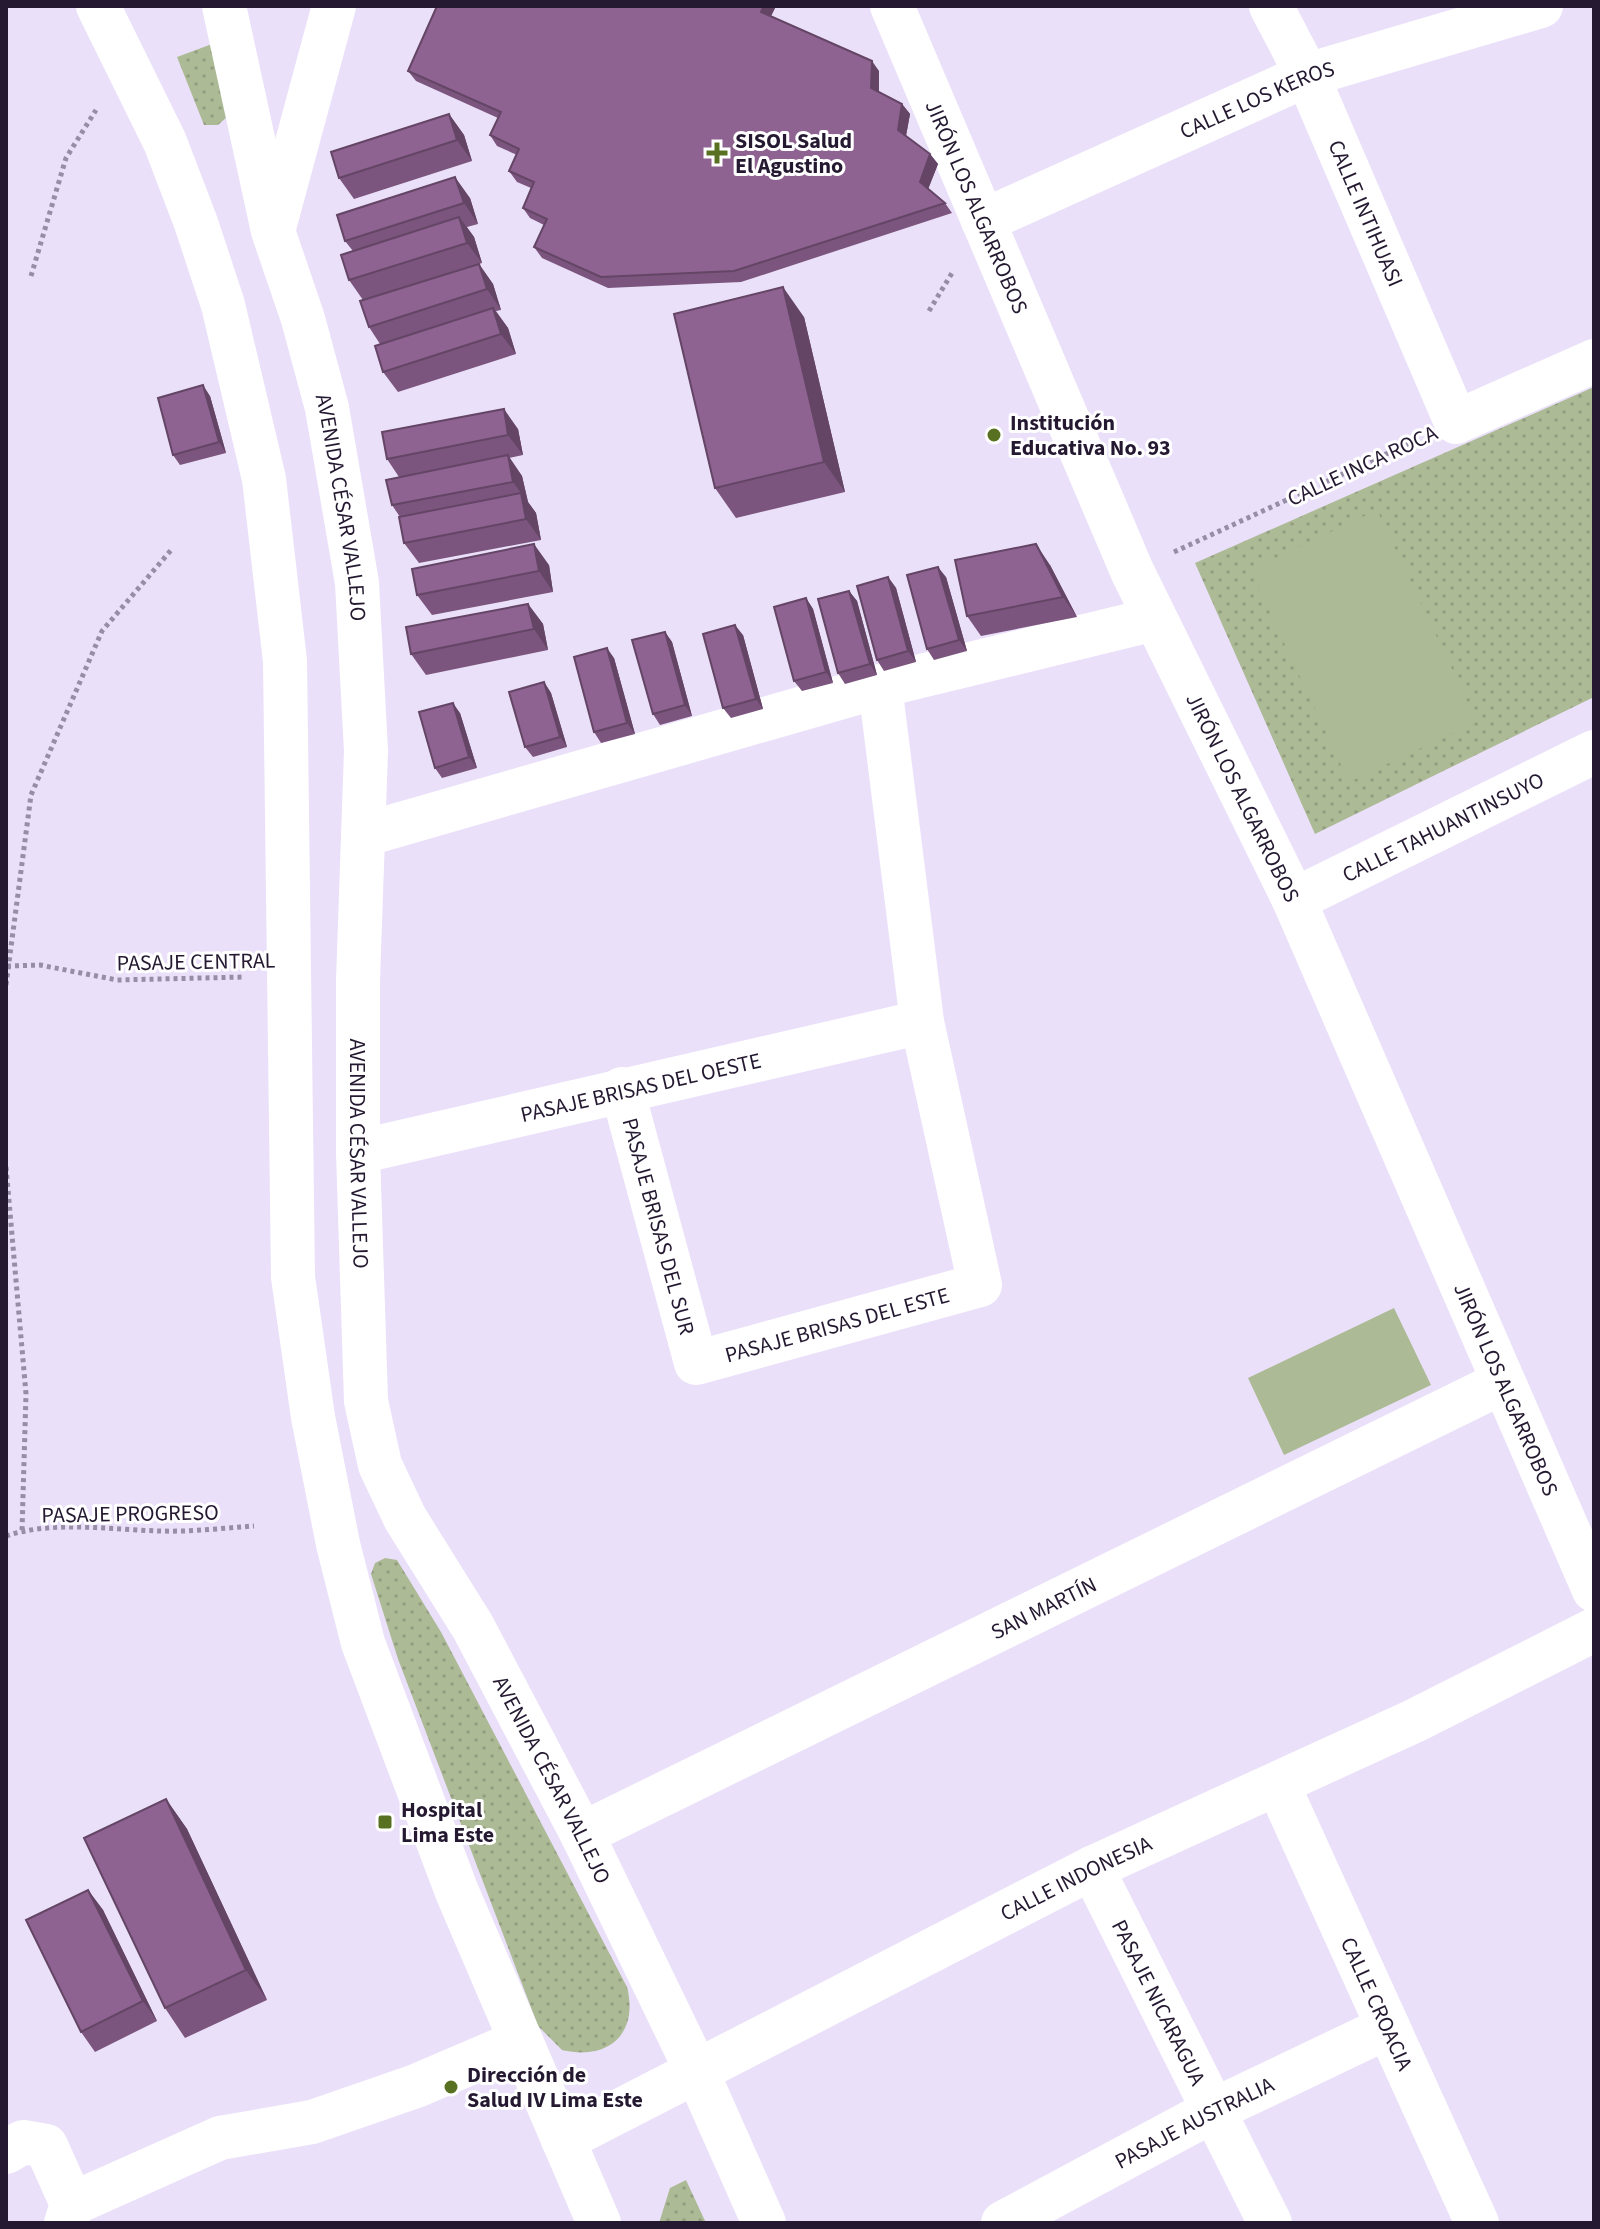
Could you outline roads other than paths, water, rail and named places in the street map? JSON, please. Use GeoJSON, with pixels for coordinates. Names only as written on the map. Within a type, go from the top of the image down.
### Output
{"type":"FeatureCollection","features":[{"type":"Feature","properties":{"kind":"street"},"geometry":{"type":"LineString","coordinates":[[98,6],[165,142],[196,223],[227,319],[261,464],[277,570],[285,661],[292,975],[293,1277],[313,1417],[338,1544],[363,1643],[457,1892],[599,2223]]}},
{"type":"Feature","properties":{"kind":"street","name":"AVENIDA CÉSAR VALLEJO"},"geometry":{"type":"LineString","coordinates":[[224,6],[273,231],[303,319],[327,408],[347,513],[363,666],[366,751],[358,1152],[366,1401],[380,1465],[405,1518],[473,1627],[582,1834],[697,2072],[764,2223]]}},
{"type":"Feature","properties":{"kind":"street"},"geometry":{"type":"LineString","coordinates":[[273,231],[334,6]]}},
{"type":"Feature","properties":{"kind":"street","name":"JIRÓN LOS ALGARROBOS"},"geometry":{"type":"LineString","coordinates":[[892,6],[1132,571],[1294,900],[1594,1590]]}},
{"type":"Feature","properties":{"kind":"street","name":"CALLE INTIHUASI"},"geometry":{"type":"LineString","coordinates":[[1271,6],[1307,75],[1456,422]]}},
{"type":"Feature","properties":{"kind":"street","name":"CALLE LOS KEROS"},"geometry":{"type":"LineString","coordinates":[[983,221],[1307,75],[1541,6]]}},
{"type":"Feature","properties":{"kind":"street","name":"CALLE INCA ROCA"},"geometry":{"type":"LineString","coordinates":[[1456,422],[1594,361]]}},
{"type":"Feature","properties":{"kind":"street"},"geometry":{"type":"LineString","coordinates":[[363,835],[880,686],[1155,619]]}},
{"type":"Feature","properties":{"kind":"street"},"geometry":{"type":"LineString","coordinates":[[880,686],[922,1022]]}},
{"type":"Feature","properties":{"kind":"street","name":"CALLE TAHUANTINSUYO"},"geometry":{"type":"LineString","coordinates":[[1294,900],[1594,752]]}},
{"type":"Feature","properties":{"kind":"street","name":"PASAJE BRISAS DEL OESTE"},"geometry":{"type":"LineString","coordinates":[[358,1152],[922,1022]]}},
{"type":"Feature","properties":{"kind":"street","name":"PASAJE BRISAS DEL ESTE"},"geometry":{"type":"LineString","coordinates":[[696,1363],[980,1285],[922,1022]]}},
{"type":"Feature","properties":{"kind":"street","name":"PASAJE BRISAS DEL SUR"},"geometry":{"type":"LineString","coordinates":[[622,1089],[696,1363]]}},
{"type":"Feature","properties":{"kind":"street","name":"SAN MARTÍN"},"geometry":{"type":"LineString","coordinates":[[582,1834],[1503,1382]]}},
{"type":"Feature","properties":{"kind":"street","name":"CALLE INDONESIA"},"geometry":{"type":"LineString","coordinates":[[563,2140],[1092,1868],[1278,1785],[1594,1630]]}},
{"type":"Feature","properties":{"kind":"street","name":"CALLE CROACIA"},"geometry":{"type":"LineString","coordinates":[[1278,1785],[1477,2223]]}},
{"type":"Feature","properties":{"kind":"street","name":"PASAJE NICARAGUA"},"geometry":{"type":"LineString","coordinates":[[1092,1868],[1270,2223]]}},
{"type":"Feature","properties":{"kind":"street","name":"PASAJE AUSTRALIA"},"geometry":{"type":"LineString","coordinates":[[1003,2223],[1214,2110],[1388,2027]]}},
{"type":"Feature","properties":{"kind":"street"},"geometry":{"type":"LineString","coordinates":[[6,2152],[23,2142],[46,2146],[69,2213],[220,2138],[312,2122],[416,2086],[521,2041]]}},
{"type":"Feature","properties":{"kind":"place","name":"SISOL Salud El Agustino"},"geometry":{"type":"Point","coordinates":[717,153]}},
{"type":"Feature","properties":{"kind":"place","name":"Institución Educativa No. 93"},"geometry":{"type":"Point","coordinates":[994,435]}},
{"type":"Feature","properties":{"kind":"place","name":"Hospital Lima Este"},"geometry":{"type":"Point","coordinates":[385,1822]}},
{"type":"Feature","properties":{"kind":"place","name":"Dirección de Salud IV Lima Este"},"geometry":{"type":"Point","coordinates":[451,2087]}}]}
